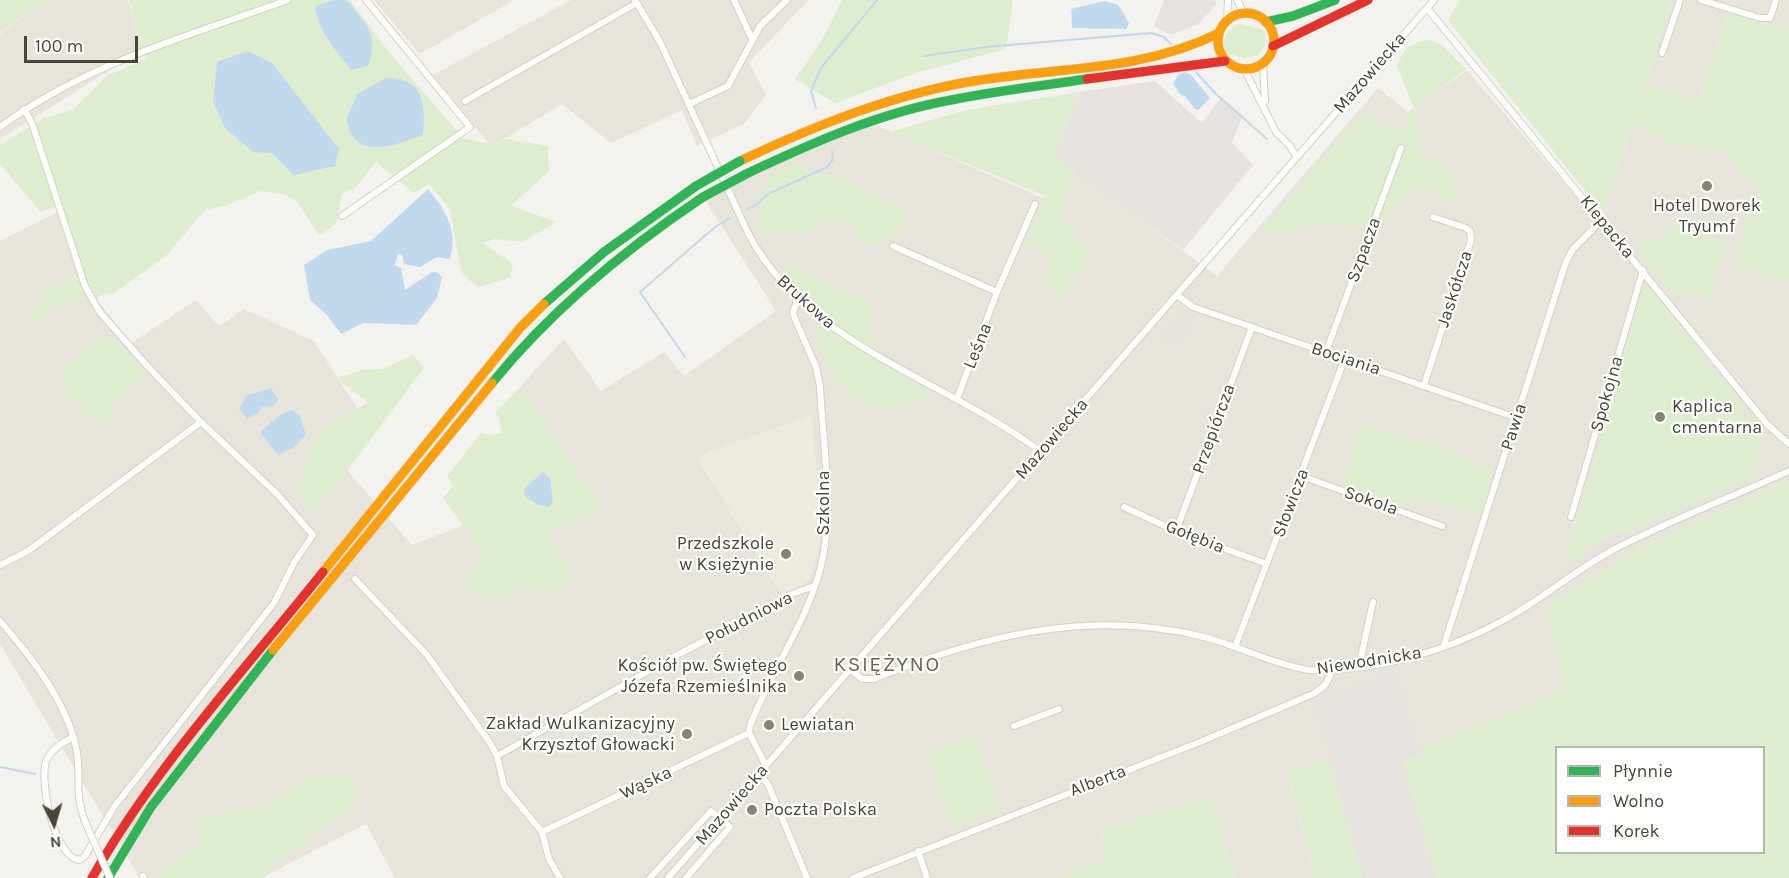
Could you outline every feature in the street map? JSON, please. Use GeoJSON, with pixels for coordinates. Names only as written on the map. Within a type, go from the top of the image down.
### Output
{"type":"FeatureCollection","features":[{"type":"Feature","properties":{"kind":"main road"},"geometry":{"type":"LineString","coordinates":[[1266,21],[1293,16],[1335,0]]}},
{"type":"Feature","properties":{"kind":"main road"},"geometry":{"type":"LineString","coordinates":[[1273,46],[1368,0]]}},
{"type":"Feature","properties":{"kind":"main road"},"geometry":{"type":"LineString","coordinates":[[1244,13],[1256,15],[1266,21],[1273,33],[1273,46],[1263,64],[1244,69],[1234,67],[1225,61],[1218,45],[1219,33],[1227,20],[1244,13]]}},
{"type":"Feature","properties":{"kind":"main road"},"geometry":{"type":"LineString","coordinates":[[92,878],[120,829],[155,780],[520,328],[566,282],[609,246],[696,186],[740,161],[815,127],[906,97],[979,80],[1158,57],[1204,42],[1219,33]]}},
{"type":"Feature","properties":{"kind":"main road"},"geometry":{"type":"LineString","coordinates":[[109,878],[152,807],[268,656],[528,339],[575,293],[621,254],[702,197],[748,172],[816,141],[869,122],[944,101],[1015,89],[1225,61]]}},
{"type":"Feature","properties":{"kind":"street"},"geometry":{"type":"LineString","coordinates":[[0,127],[24,109],[75,80],[142,50],[288,0]]}},
{"type":"Feature","properties":{"kind":"street"},"geometry":{"type":"LineString","coordinates":[[342,216],[470,127],[366,0]]}},
{"type":"Feature","properties":{"kind":"street"},"geometry":{"type":"LineString","coordinates":[[734,0],[752,39]]}},
{"type":"Feature","properties":{"kind":"street"},"geometry":{"type":"LineString","coordinates":[[689,104],[728,86],[760,27],[787,0]]}},
{"type":"Feature","properties":{"kind":"street"},"geometry":{"type":"LineString","coordinates":[[1227,20],[1228,0]]}},
{"type":"Feature","properties":{"kind":"street"},"geometry":{"type":"LineString","coordinates":[[1237,0],[1244,13]]}},
{"type":"Feature","properties":{"kind":"street","name":"Mazowiecka"},"geometry":{"type":"LineString","coordinates":[[668,878],[1434,0]]}},
{"type":"Feature","properties":{"kind":"street"},"geometry":{"type":"LineString","coordinates":[[1662,53],[1680,0]]}},
{"type":"Feature","properties":{"kind":"street"},"geometry":{"type":"LineString","coordinates":[[1701,0],[1760,18],[1770,18],[1776,0]]}},
{"type":"Feature","properties":{"kind":"street"},"geometry":{"type":"LineString","coordinates":[[465,101],[636,2]]}},
{"type":"Feature","properties":{"kind":"street","name":"Brukowa"},"geometry":{"type":"LineString","coordinates":[[636,2],[660,42],[758,251],[798,300],[836,329],[957,399],[1041,452]]}},
{"type":"Feature","properties":{"kind":"street","name":"Klepacka"},"geometry":{"type":"LineString","coordinates":[[1427,8],[1766,423],[1789,444]]}},
{"type":"Feature","properties":{"kind":"street"},"geometry":{"type":"LineString","coordinates":[[1263,64],[1265,108]]}},
{"type":"Feature","properties":{"kind":"street"},"geometry":{"type":"LineString","coordinates":[[1244,69],[1276,132],[1296,156]]}},
{"type":"Feature","properties":{"kind":"street"},"geometry":{"type":"LineString","coordinates":[[24,109],[32,123],[89,294],[120,338],[201,422],[277,494],[313,535],[295,561],[274,603],[114,807],[85,856],[79,860],[73,859],[62,849],[55,830],[44,777],[47,759],[54,749],[72,738]]}},
{"type":"Feature","properties":{"kind":"street","name":"Szpacza"},"geometry":{"type":"LineString","coordinates":[[1326,352],[1401,147]]}},
{"type":"Feature","properties":{"kind":"street","name":"Leśna"},"geometry":{"type":"LineString","coordinates":[[957,399],[997,292],[1035,204]]}},
{"type":"Feature","properties":{"kind":"street","name":"Jaskółcza"},"geometry":{"type":"LineString","coordinates":[[1424,385],[1472,240],[1470,231],[1466,228],[1433,217]]}},
{"type":"Feature","properties":{"kind":"street","name":"Pawia"},"geometry":{"type":"LineString","coordinates":[[1444,645],[1566,262],[1573,249],[1602,220]]}},
{"type":"Feature","properties":{"kind":"street"},"geometry":{"type":"LineString","coordinates":[[893,246],[997,292]]}},
{"type":"Feature","properties":{"kind":"street","name":"Spokojna"},"geometry":{"type":"LineString","coordinates":[[1571,517],[1643,270]]}},
{"type":"Feature","properties":{"kind":"street","name":"Bociania"},"geometry":{"type":"LineString","coordinates":[[1177,296],[1193,307],[1517,418]]}},
{"type":"Feature","properties":{"kind":"street","name":"Szkolna"},"geometry":{"type":"LineString","coordinates":[[749,733],[752,718],[784,656],[823,559],[827,515],[820,387],[816,367],[793,312],[798,300]]}},
{"type":"Feature","properties":{"kind":"street","name":"Przepiórcza"},"geometry":{"type":"LineString","coordinates":[[1176,531],[1252,327]]}},
{"type":"Feature","properties":{"kind":"street","name":"Słowicza"},"geometry":{"type":"LineString","coordinates":[[1235,647],[1345,358]]}},
{"type":"Feature","properties":{"kind":"street"},"geometry":{"type":"LineString","coordinates":[[0,565],[28,551],[201,422]]}},
{"type":"Feature","properties":{"kind":"street","name":"Niewodnicka"},"geometry":{"type":"LineString","coordinates":[[851,670],[862,679],[874,679],[997,638],[1048,627],[1076,626],[1155,627],[1235,647],[1292,668],[1331,670],[1421,654],[1498,623],[1630,542],[1789,471]]}},
{"type":"Feature","properties":{"kind":"street","name":"Sokola"},"geometry":{"type":"LineString","coordinates":[[1301,476],[1442,526]]}},
{"type":"Feature","properties":{"kind":"street","name":"Gołębia"},"geometry":{"type":"LineString","coordinates":[[1124,507],[1176,531],[1267,564]]}},
{"type":"Feature","properties":{"kind":"street"},"geometry":{"type":"LineString","coordinates":[[355,579],[427,656],[497,756],[508,794],[542,832],[549,859],[560,878]]}},
{"type":"Feature","properties":{"kind":"street","name":"Południowa"},"geometry":{"type":"LineString","coordinates":[[497,756],[678,654],[792,594],[814,586]]}},
{"type":"Feature","properties":{"kind":"street"},"geometry":{"type":"LineString","coordinates":[[1359,666],[1373,602]]}},
{"type":"Feature","properties":{"kind":"street"},"geometry":{"type":"LineString","coordinates":[[0,621],[40,672],[72,738],[78,764],[78,800],[109,878]]}},
{"type":"Feature","properties":{"kind":"street","name":"Alberta"},"geometry":{"type":"LineString","coordinates":[[853,878],[1200,742],[1313,694],[1324,688],[1331,670]]}},
{"type":"Feature","properties":{"kind":"street"},"geometry":{"type":"LineString","coordinates":[[1014,726],[1059,709]]}},
{"type":"Feature","properties":{"kind":"street"},"geometry":{"type":"LineString","coordinates":[[749,733],[766,766]]}},
{"type":"Feature","properties":{"kind":"street","name":"Wąska"},"geometry":{"type":"LineString","coordinates":[[542,832],[749,733]]}},
{"type":"Feature","properties":{"kind":"street"},"geometry":{"type":"LineString","coordinates":[[759,774],[767,783],[807,878]]}},
{"type":"Feature","properties":{"kind":"street"},"geometry":{"type":"LineString","coordinates":[[650,878],[711,811],[721,817],[730,827],[686,878]]}},
{"type":"Feature","properties":{"kind":"street"},"geometry":{"type":"LineString","coordinates":[[918,851],[927,878]]}},
{"type":"Feature","properties":{"kind":"shaded area"},"geometry":{"type":"Polygon","coordinates":[[[46,0],[128,0],[142,50],[0,139],[0,34],[46,0]]]}},
{"type":"Feature","properties":{"kind":"shaded area"},"geometry":{"type":"Polygon","coordinates":[[[374,0],[514,0],[420,54],[374,0]]]}},
{"type":"Feature","properties":{"kind":"shaded area"},"geometry":{"type":"Polygon","coordinates":[[[571,0],[809,0],[749,62],[766,95],[744,124],[697,146],[682,110],[611,143],[562,104],[491,147],[433,75],[571,0]]]}},
{"type":"Feature","properties":{"kind":"shaded area"},"geometry":{"type":"Polygon","coordinates":[[[1164,0],[1216,0],[1216,5],[1198,24],[1171,35],[1154,26],[1164,0]]]}},
{"type":"Feature","properties":{"kind":"shaded area"},"geometry":{"type":"Polygon","coordinates":[[[1672,0],[1789,0],[1789,31],[1728,12],[1700,101],[1644,84],[1672,0]]]}},
{"type":"Feature","properties":{"kind":"shaded area"},"geometry":{"type":"Polygon","coordinates":[[[1467,70],[1594,218],[1602,212],[1646,87],[1776,125],[1735,264],[1789,282],[1789,480],[1636,550],[1565,690],[1420,748],[1398,669],[1369,677],[1312,700],[1328,759],[1287,773],[1316,878],[1234,878],[1212,796],[1102,829],[1106,859],[1065,874],[1066,878],[395,878],[366,824],[261,878],[140,878],[0,644],[0,241],[68,207],[99,302],[131,343],[196,300],[219,326],[244,309],[314,341],[363,417],[322,441],[412,545],[584,480],[520,387],[564,339],[601,391],[664,352],[684,376],[776,311],[703,197],[748,173],[869,122],[1054,203],[1074,171],[1217,276],[1378,88],[1408,112],[1467,70]]]}},
{"type":"Feature","properties":{"kind":"shaded area"},"geometry":{"type":"Polygon","coordinates":[[[1155,81],[1202,123],[1220,99],[1242,117],[1232,143],[1253,165],[1183,250],[1053,157],[1079,92],[1155,81]]]}},
{"type":"Feature","properties":{"kind":"shaded area"},"geometry":{"type":"Polygon","coordinates":[[[1182,312],[1195,316],[1182,347],[1160,338],[1182,312]]]}},
{"type":"Feature","properties":{"kind":"shaded area"},"geometry":{"type":"Polygon","coordinates":[[[812,415],[822,534],[810,580],[782,595],[698,460],[707,452],[812,415]]]}},
{"type":"Feature","properties":{"kind":"shaded area"},"geometry":{"type":"Polygon","coordinates":[[[1741,483],[1746,494],[1616,552],[1568,582],[1563,566],[1614,533],[1626,533],[1741,483]]]}},
{"type":"Feature","properties":{"kind":"shaded area"},"geometry":{"type":"Polygon","coordinates":[[[1398,669],[1422,755],[1403,761],[1437,878],[1362,878],[1311,700],[1369,677],[1398,669]]]}},
{"type":"Feature","properties":{"kind":"shaded area"},"geometry":{"type":"Polygon","coordinates":[[[1401,681],[1422,755],[1393,763],[1372,689],[1401,681]]]}},
{"type":"Feature","properties":{"kind":"shaded area"},"geometry":{"type":"Polygon","coordinates":[[[1384,755],[1389,774],[1344,787],[1339,768],[1384,755]]]}},
{"type":"Feature","properties":{"kind":"green space"},"geometry":{"type":"Polygon","coordinates":[[[0,0],[46,0],[0,33],[0,0]]]}},
{"type":"Feature","properties":{"kind":"green space"},"geometry":{"type":"Polygon","coordinates":[[[129,0],[350,0],[389,52],[463,138],[494,145],[506,139],[548,146],[549,171],[511,206],[557,222],[522,242],[495,239],[483,243],[513,264],[510,278],[478,287],[463,275],[450,209],[429,184],[414,193],[376,162],[356,187],[342,194],[336,224],[319,235],[298,203],[286,195],[261,191],[225,206],[205,210],[166,256],[114,293],[58,303],[38,323],[27,323],[46,292],[83,267],[63,204],[41,212],[0,164],[0,145],[44,118],[71,111],[108,75],[147,59],[142,50],[129,0]]]}},
{"type":"Feature","properties":{"kind":"green space"},"geometry":{"type":"Polygon","coordinates":[[[842,0],[1013,0],[1006,49],[919,72],[835,103],[795,79],[820,43],[842,0]]]}},
{"type":"Feature","properties":{"kind":"green space"},"geometry":{"type":"Polygon","coordinates":[[[1460,0],[1672,0],[1644,84],[1700,101],[1728,12],[1789,31],[1789,282],[1735,264],[1758,185],[1740,174],[1727,152],[1703,147],[1676,148],[1633,123],[1602,212],[1448,20],[1460,0]]]}},
{"type":"Feature","properties":{"kind":"green space"},"geometry":{"type":"Polygon","coordinates":[[[1240,24],[1265,30],[1266,44],[1258,55],[1245,58],[1225,53],[1226,35],[1240,24]]]}},
{"type":"Feature","properties":{"kind":"green space"},"geometry":{"type":"Polygon","coordinates":[[[1431,40],[1442,45],[1466,69],[1415,108],[1421,150],[1450,175],[1459,195],[1448,201],[1440,202],[1432,189],[1414,191],[1400,201],[1377,230],[1310,222],[1288,234],[1261,231],[1362,114],[1398,134],[1413,107],[1397,66],[1409,47],[1418,42],[1431,40]]]}},
{"type":"Feature","properties":{"kind":"green space"},"geometry":{"type":"Polygon","coordinates":[[[1079,92],[1053,157],[1075,171],[1060,215],[1092,252],[1060,297],[1042,282],[1051,257],[1026,241],[1045,196],[890,132],[966,110],[1079,92]]]}},
{"type":"Feature","properties":{"kind":"green space"},"geometry":{"type":"Polygon","coordinates":[[[794,160],[799,167],[847,181],[907,213],[901,229],[887,240],[876,244],[862,241],[848,225],[835,217],[819,222],[815,229],[807,233],[762,232],[758,224],[758,216],[768,178],[794,160]]]}},
{"type":"Feature","properties":{"kind":"green space"},"geometry":{"type":"Polygon","coordinates":[[[1672,219],[1725,242],[1727,250],[1714,277],[1711,299],[1704,303],[1703,296],[1697,292],[1676,296],[1639,256],[1640,242],[1665,235],[1672,219]]]}},
{"type":"Feature","properties":{"kind":"green space"},"geometry":{"type":"Polygon","coordinates":[[[786,266],[871,302],[874,307],[868,323],[880,361],[928,393],[927,401],[886,409],[874,408],[852,395],[833,374],[820,351],[816,332],[821,307],[787,278],[783,273],[786,266]]]}},
{"type":"Feature","properties":{"kind":"green space"},"geometry":{"type":"Polygon","coordinates":[[[1645,282],[1764,433],[1753,481],[1633,532],[1562,571],[1645,282]]]}},
{"type":"Feature","properties":{"kind":"green space"},"geometry":{"type":"Polygon","coordinates":[[[102,337],[114,338],[148,372],[121,397],[108,418],[90,422],[66,392],[62,369],[102,337]]]}},
{"type":"Feature","properties":{"kind":"green space"},"geometry":{"type":"Polygon","coordinates":[[[413,355],[424,368],[314,515],[298,488],[319,430],[368,402],[342,383],[339,377],[363,370],[382,369],[413,355]]]}},
{"type":"Feature","properties":{"kind":"green space"},"geometry":{"type":"Polygon","coordinates":[[[520,387],[603,506],[546,534],[573,565],[569,578],[550,596],[524,583],[499,600],[474,595],[465,576],[485,556],[443,498],[453,486],[447,476],[481,433],[487,435],[502,433],[499,418],[495,413],[520,387]]]}},
{"type":"Feature","properties":{"kind":"green space"},"geometry":{"type":"Polygon","coordinates":[[[1361,424],[1443,448],[1493,471],[1484,508],[1479,515],[1418,498],[1404,505],[1341,483],[1361,424]]]}},
{"type":"Feature","properties":{"kind":"green space"},"geometry":{"type":"Polygon","coordinates":[[[1789,480],[1789,878],[1437,878],[1402,761],[1422,755],[1420,748],[1565,690],[1547,605],[1636,550],[1789,480]]]}},
{"type":"Feature","properties":{"kind":"green space"},"geometry":{"type":"Polygon","coordinates":[[[975,736],[1000,809],[952,827],[927,753],[975,736]]]}},
{"type":"Feature","properties":{"kind":"green space"},"geometry":{"type":"Polygon","coordinates":[[[1328,759],[1362,878],[1316,878],[1287,772],[1328,759]]]}},
{"type":"Feature","properties":{"kind":"green space"},"geometry":{"type":"Polygon","coordinates":[[[326,774],[344,774],[354,779],[357,808],[317,829],[300,847],[280,857],[264,878],[154,878],[164,868],[198,845],[195,818],[272,803],[305,778],[326,774]]]}},
{"type":"Feature","properties":{"kind":"green space"},"geometry":{"type":"Polygon","coordinates":[[[1212,796],[1234,878],[1066,878],[1065,874],[1106,859],[1102,829],[1212,796]]]}},
{"type":"Feature","properties":{"kind":"water"},"geometry":{"type":"Polygon","coordinates":[[[332,0],[346,0],[369,30],[372,47],[368,66],[351,70],[324,33],[315,7],[332,0]]]}},
{"type":"Feature","properties":{"kind":"water"},"geometry":{"type":"Polygon","coordinates":[[[1105,1],[1118,5],[1129,23],[1126,29],[1072,28],[1071,9],[1105,1]]]}},
{"type":"Feature","properties":{"kind":"water"},"geometry":{"type":"Polygon","coordinates":[[[248,51],[272,63],[339,149],[335,166],[294,175],[271,153],[253,152],[225,128],[213,102],[217,62],[248,51]]]}},
{"type":"Feature","properties":{"kind":"water"},"geometry":{"type":"Polygon","coordinates":[[[1185,72],[1190,74],[1210,98],[1198,110],[1185,96],[1180,95],[1173,83],[1178,75],[1185,72]]]}},
{"type":"Feature","properties":{"kind":"water"},"geometry":{"type":"Polygon","coordinates":[[[386,78],[408,82],[420,95],[424,113],[423,135],[397,144],[369,147],[354,138],[346,120],[357,94],[386,78]]]}},
{"type":"Feature","properties":{"kind":"water"},"geometry":{"type":"Polygon","coordinates":[[[428,189],[449,221],[452,239],[450,259],[437,257],[420,267],[404,264],[403,256],[398,254],[395,265],[401,268],[405,290],[432,272],[437,272],[442,277],[437,298],[416,325],[364,323],[341,334],[327,315],[310,300],[304,265],[327,250],[371,241],[428,189]]]}},
{"type":"Feature","properties":{"kind":"water"},"geometry":{"type":"Polygon","coordinates":[[[271,388],[278,400],[272,406],[262,407],[257,414],[247,418],[239,409],[246,396],[271,388]]]}},
{"type":"Feature","properties":{"kind":"water"},"geometry":{"type":"Polygon","coordinates":[[[292,410],[300,416],[306,435],[294,447],[278,455],[260,432],[283,413],[292,410]]]}},
{"type":"Feature","properties":{"kind":"water"},"geometry":{"type":"Polygon","coordinates":[[[543,472],[550,478],[553,503],[548,507],[537,504],[525,496],[524,489],[543,472]]]}},
{"type":"Feature","properties":{"kind":"waterway"},"geometry":{"type":"LineString","coordinates":[[816,108],[811,91],[821,68],[877,0]]}},
{"type":"Feature","properties":{"kind":"waterway"},"geometry":{"type":"LineString","coordinates":[[924,56],[986,47],[1151,33],[1164,37],[1171,44]]}},
{"type":"Feature","properties":{"kind":"waterway"},"geometry":{"type":"LineString","coordinates":[[1196,72],[1215,93],[1267,139]]}},
{"type":"Feature","properties":{"kind":"waterway"},"geometry":{"type":"LineString","coordinates":[[747,209],[755,206],[768,194],[827,167],[833,160],[832,151]]}},
{"type":"Feature","properties":{"kind":"waterway"},"geometry":{"type":"LineString","coordinates":[[685,357],[640,292],[715,227],[730,218]]}},
{"type":"Feature","properties":{"kind":"waterway"},"geometry":{"type":"LineString","coordinates":[[0,767],[35,774]]}},
{"type":"Feature","properties":{"kind":"traffic: fast"},"geometry":{"type":"LineString","coordinates":[[1266,22],[1293,16],[1335,0]]}},
{"type":"Feature","properties":{"kind":"traffic: fast"},"geometry":{"type":"LineString","coordinates":[[748,173],[821,140],[920,107],[999,91],[1087,79]]}},
{"type":"Feature","properties":{"kind":"traffic: fast"},"geometry":{"type":"LineString","coordinates":[[696,186],[740,161]]}},
{"type":"Feature","properties":{"kind":"traffic: fast"},"geometry":{"type":"LineString","coordinates":[[703,197],[748,173]]}},
{"type":"Feature","properties":{"kind":"traffic: fast"},"geometry":{"type":"LineString","coordinates":[[544,304],[604,252],[696,186]]}},
{"type":"Feature","properties":{"kind":"traffic: fast"},"geometry":{"type":"LineString","coordinates":[[492,383],[539,330],[590,282],[645,238],[703,197]]}},
{"type":"Feature","properties":{"kind":"traffic: fast"},"geometry":{"type":"LineString","coordinates":[[108,878],[151,807],[273,650]]}},
{"type":"Feature","properties":{"kind":"traffic: slow"},"geometry":{"type":"LineString","coordinates":[[1246,13],[1257,15],[1266,21],[1272,30],[1274,41],[1272,52],[1266,61],[1257,67],[1246,69],[1235,67],[1226,61],[1220,52],[1218,41],[1220,30],[1226,21],[1235,15],[1246,13]]}},
{"type":"Feature","properties":{"kind":"traffic: slow"},"geometry":{"type":"LineString","coordinates":[[740,161],[827,123],[918,93],[980,80],[1132,61],[1161,55],[1219,33]]}},
{"type":"Feature","properties":{"kind":"traffic: slow"},"geometry":{"type":"LineString","coordinates":[[323,572],[520,328],[544,304]]}},
{"type":"Feature","properties":{"kind":"traffic: slow"},"geometry":{"type":"LineString","coordinates":[[273,650],[492,383]]}},
{"type":"Feature","properties":{"kind":"traffic: jam"},"geometry":{"type":"LineString","coordinates":[[1273,46],[1368,0]]}},
{"type":"Feature","properties":{"kind":"traffic: jam"},"geometry":{"type":"LineString","coordinates":[[1087,79],[1225,61]]}},
{"type":"Feature","properties":{"kind":"traffic: jam"},"geometry":{"type":"LineString","coordinates":[[92,878],[143,797],[231,683],[323,572]]}},
{"type":"Feature","properties":{"kind":"place","name":"Hotel Dworek Tryumf"},"geometry":{"type":"Point","coordinates":[1707,186]}},
{"type":"Feature","properties":{"kind":"place","name":"Kaplica cmentarna"},"geometry":{"type":"Point","coordinates":[1660,417]}},
{"type":"Feature","properties":{"kind":"place","name":"Przedszkole w Księżynie"},"geometry":{"type":"Point","coordinates":[786,554]}},
{"type":"Feature","properties":{"kind":"place","name":"Kościół pw. Świętego Józefa Rzemieślnika"},"geometry":{"type":"Point","coordinates":[799,676]}},
{"type":"Feature","properties":{"kind":"place","name":"Lewiatan"},"geometry":{"type":"Point","coordinates":[769,725]}},
{"type":"Feature","properties":{"kind":"place","name":"Zakład Wulkanizacyjny Krzysztof Głowacki"},"geometry":{"type":"Point","coordinates":[687,734]}},
{"type":"Feature","properties":{"kind":"place","name":"Poczta Polska"},"geometry":{"type":"Point","coordinates":[752,810]}},
{"type":"Feature","properties":{"kind":"district","name":"KSIĘŻYNO"},"geometry":{"type":"Point","coordinates":[887,665]}}]}
